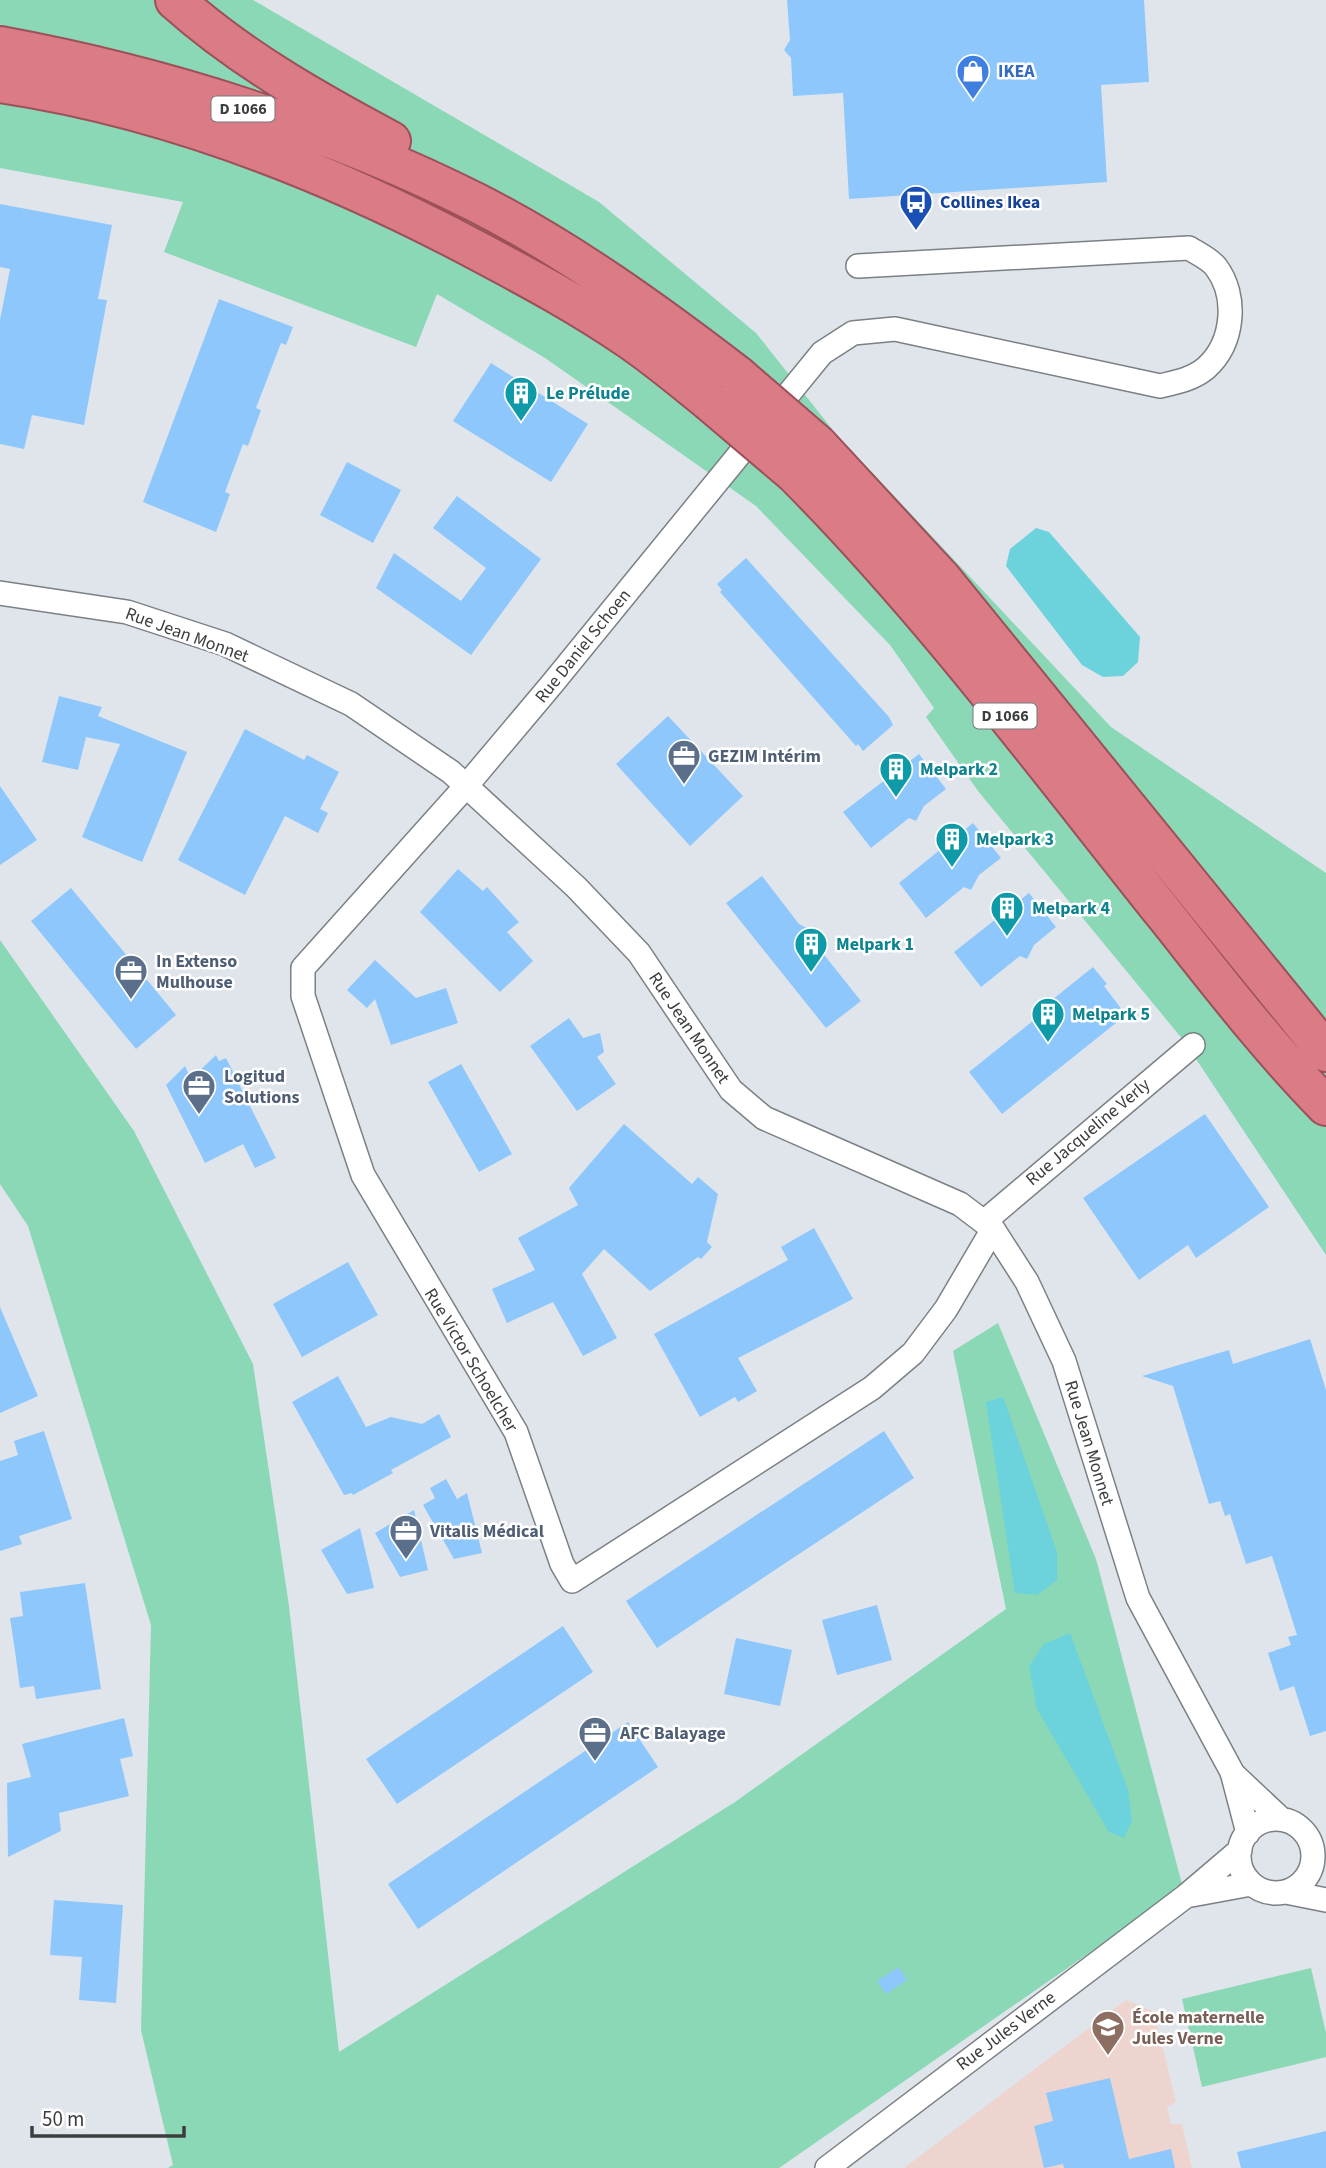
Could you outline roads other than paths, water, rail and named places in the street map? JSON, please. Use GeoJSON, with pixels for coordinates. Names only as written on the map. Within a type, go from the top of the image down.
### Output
{"type":"FeatureCollection","features":[{"type":"Feature","properties":{"kind":"highway"},"geometry":{"type":"LineString","coordinates":[[174,0],[207,28],[304,95],[436,164],[477,203]]}},
{"type":"Feature","properties":{"kind":"highway","name":"D 1066"},"geometry":{"type":"LineString","coordinates":[[0,46],[65,58],[148,79],[352,148],[477,203],[653,311],[737,375],[818,444],[950,589],[1324,1048]]}},
{"type":"Feature","properties":{"kind":"highway","name":"D 1066"},"geometry":{"type":"LineString","coordinates":[[0,83],[134,111],[279,157],[415,217],[544,286],[631,341],[709,401],[795,474],[861,541],[916,605],[1206,965],[1326,1106]]}},
{"type":"Feature","properties":{"kind":"highway"},"geometry":{"type":"LineString","coordinates":[[0,104],[85,118],[217,152],[279,157]]}},
{"type":"Feature","properties":{"kind":"street","name":"Rue Daniel Schoen"},"geometry":{"type":"LineString","coordinates":[[467,785],[822,353],[853,333],[895,329],[1160,386],[1186,380],[1206,367],[1222,347],[1231,315],[1228,292],[1215,265],[1189,248],[858,266]]}},
{"type":"Feature","properties":{"kind":"street","name":"Rue Jean Monnet"},"geometry":{"type":"LineString","coordinates":[[0,593],[127,612],[225,644],[351,704],[408,741],[467,785],[576,887],[639,953],[731,1090],[764,1118],[960,1204],[989,1225],[1027,1282],[1064,1361],[1138,1598],[1231,1772],[1244,1841]]}},
{"type":"Feature","properties":{"kind":"street","name":"Rue Victor Schoelcher"},"geometry":{"type":"LineString","coordinates":[[467,785],[303,968],[303,996],[363,1175],[516,1432],[562,1564],[572,1581],[872,1388],[913,1353],[946,1310],[989,1225]]}},
{"type":"Feature","properties":{"kind":"street","name":"Rue Jacqueline Verly"},"geometry":{"type":"LineString","coordinates":[[989,1225],[1193,1045]]}},
{"type":"Feature","properties":{"kind":"street","name":"Rue Jean Monnet"},"geometry":{"type":"LineString","coordinates":[[1231,1772],[1281,1819]]}},
{"type":"Feature","properties":{"kind":"street"},"geometry":{"type":"LineString","coordinates":[[1326,1878],[1313,1858],[1305,1832],[1298,1826],[1281,1819],[1262,1822],[1244,1841],[1241,1868],[1251,1884],[1267,1892],[1304,1893],[1326,1900]]}},
{"type":"Feature","properties":{"kind":"street","name":"Rue Jules Verne"},"geometry":{"type":"LineString","coordinates":[[827,2168],[1186,1895],[1244,1841]]}},
{"type":"Feature","properties":{"kind":"street"},"geometry":{"type":"LineString","coordinates":[[1286,1892],[1302,1883],[1313,1858]]}},
{"type":"Feature","properties":{"kind":"street","name":"Rue Jules Verne"},"geometry":{"type":"LineString","coordinates":[[1186,1895],[1251,1884]]}},
{"type":"Feature","properties":{"kind":"water"},"geometry":{"type":"Polygon","coordinates":[[[1036,528],[1049,532],[1140,637],[1138,662],[1123,676],[1103,677],[1082,665],[1006,566],[1010,549],[1036,528]]]}},
{"type":"Feature","properties":{"kind":"water"},"geometry":{"type":"Polygon","coordinates":[[[1003,1397],[1057,1552],[1057,1580],[1037,1595],[1015,1593],[986,1402],[1003,1397]]]}},
{"type":"Feature","properties":{"kind":"water"},"geometry":{"type":"Polygon","coordinates":[[[1070,1633],[1128,1790],[1132,1821],[1124,1838],[1109,1832],[1037,1709],[1029,1666],[1044,1644],[1070,1633]]]}},
{"type":"Feature","properties":{"kind":"place","name":"IKEA"},"geometry":{"type":"Point","coordinates":[973,101]}},
{"type":"Feature","properties":{"kind":"place","name":"Collines Ikea"},"geometry":{"type":"Point","coordinates":[916,232]}},
{"type":"Feature","properties":{"kind":"place","name":"Le Prélude"},"geometry":{"type":"Point","coordinates":[521,423]}},
{"type":"Feature","properties":{"kind":"place","name":"GEZIM Intérim"},"geometry":{"type":"Point","coordinates":[684,786]}},
{"type":"Feature","properties":{"kind":"place","name":"Melpark 2"},"geometry":{"type":"Point","coordinates":[896,799]}},
{"type":"Feature","properties":{"kind":"place","name":"Melpark 3"},"geometry":{"type":"Point","coordinates":[952,869]}},
{"type":"Feature","properties":{"kind":"place","name":"Melpark 4"},"geometry":{"type":"Point","coordinates":[1007,938]}},
{"type":"Feature","properties":{"kind":"place","name":"Melpark 1"},"geometry":{"type":"Point","coordinates":[811,974]}},
{"type":"Feature","properties":{"kind":"place","name":"In Extenso Mulhouse"},"geometry":{"type":"Point","coordinates":[131,1001]}},
{"type":"Feature","properties":{"kind":"place","name":"Melpark 5"},"geometry":{"type":"Point","coordinates":[1048,1044]}},
{"type":"Feature","properties":{"kind":"place","name":"Logitud Solutions"},"geometry":{"type":"Point","coordinates":[199,1116]}},
{"type":"Feature","properties":{"kind":"place","name":"Vitalis Médical"},"geometry":{"type":"Point","coordinates":[406,1561]}},
{"type":"Feature","properties":{"kind":"place","name":"AFC Balayage"},"geometry":{"type":"Point","coordinates":[595,1763]}},
{"type":"Feature","properties":{"kind":"place","name":"École maternelle Jules Verne"},"geometry":{"type":"Point","coordinates":[1108,2057]}}]}
